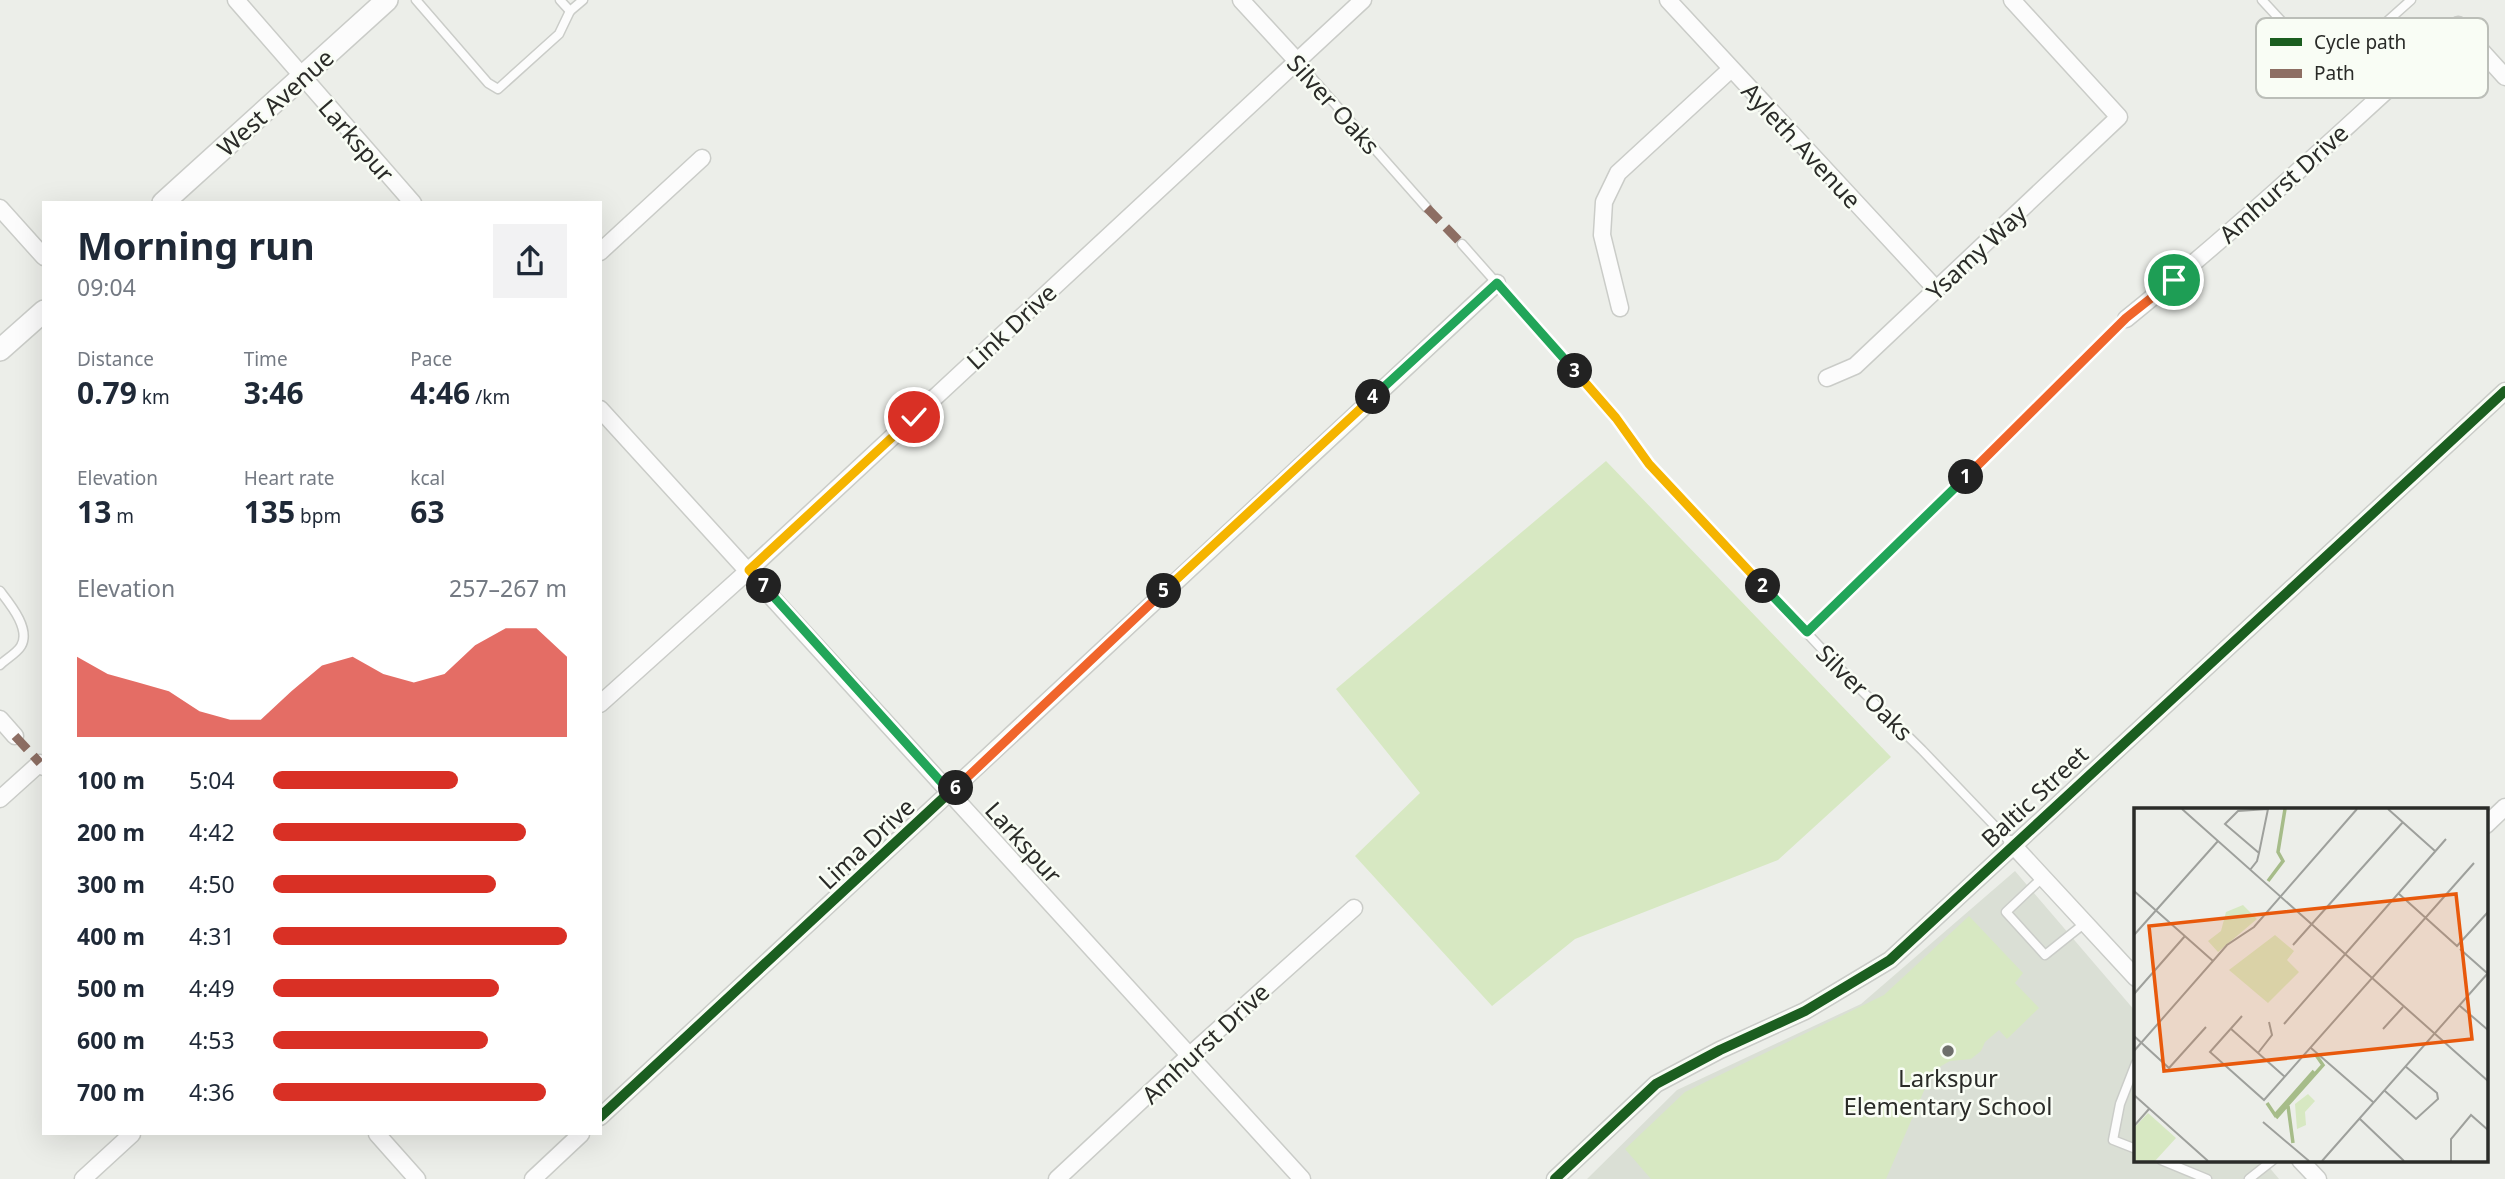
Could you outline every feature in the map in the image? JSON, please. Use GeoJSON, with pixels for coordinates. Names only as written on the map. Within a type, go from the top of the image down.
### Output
{"type":"FeatureCollection","features":[{"type":"Feature","properties":{"kind":"main road","name":"West Avenue"},"geometry":{"type":"LineString","coordinates":[[165,201],[387,0]]}},
{"type":"Feature","properties":{"kind":"main road"},"geometry":{"type":"LineString","coordinates":[[0,351],[42,313]]}},
{"type":"Feature","properties":{"kind":"street","name":"Larkspur"},"geometry":{"type":"LineString","coordinates":[[236,0],[411,201]]}},
{"type":"Feature","properties":{"kind":"street","name":"Silver Oaks"},"geometry":{"type":"LineString","coordinates":[[1241,0],[1297,61]]}},
{"type":"Feature","properties":{"kind":"street","name":"Link Drive"},"geometry":{"type":"LineString","coordinates":[[602,702],[749,570],[1363,0]]}},
{"type":"Feature","properties":{"kind":"street","name":"Ayleth Avenue"},"geometry":{"type":"LineString","coordinates":[[1668,0],[1936,289]]}},
{"type":"Feature","properties":{"kind":"street","name":"Ysamy Way"},"geometry":{"type":"LineString","coordinates":[[1827,378],[1855,366],[2119,117],[2012,0]]}},
{"type":"Feature","properties":{"kind":"street","name":"Amhurst Drive"},"geometry":{"type":"LineString","coordinates":[[2488,58],[2505,77]]}},
{"type":"Feature","properties":{"kind":"street"},"geometry":{"type":"LineString","coordinates":[[1620,308],[1602,235],[1604,202],[1618,173],[1731,69]]}},
{"type":"Feature","properties":{"kind":"street","name":"Amhurst Drive"},"geometry":{"type":"LineString","coordinates":[[2126,318],[2174,280],[2378,98]]}},
{"type":"Feature","properties":{"kind":"street"},"geometry":{"type":"LineString","coordinates":[[602,250],[702,158]]}},
{"type":"Feature","properties":{"kind":"street"},"geometry":{"type":"LineString","coordinates":[[0,208],[42,255]]}},
{"type":"Feature","properties":{"kind":"street","name":"Lima Drive"},"geometry":{"type":"LineString","coordinates":[[602,1115],[1497,283]]}},
{"type":"Feature","properties":{"kind":"street","name":"Baltic Street"},"geometry":{"type":"LineString","coordinates":[[1555,1179],[1656,1084],[1720,1050],[1805,1011],[1890,960],[2012,844],[2505,391]]}},
{"type":"Feature","properties":{"kind":"street","name":"Larkspur"},"geometry":{"type":"LineString","coordinates":[[602,411],[1302,1179]]}},
{"type":"Feature","properties":{"kind":"street"},"geometry":{"type":"LineString","coordinates":[[0,719],[15,736]]}},
{"type":"Feature","properties":{"kind":"street"},"geometry":{"type":"LineString","coordinates":[[0,799],[42,765]]}},
{"type":"Feature","properties":{"kind":"street"},"geometry":{"type":"LineString","coordinates":[[2488,823],[2505,807]]}},
{"type":"Feature","properties":{"kind":"street","name":"Silver Oaks"},"geometry":{"type":"LineString","coordinates":[[2012,844],[2134,976]]}},
{"type":"Feature","properties":{"kind":"street","name":"Amhurst Drive"},"geometry":{"type":"LineString","coordinates":[[1057,1179],[1354,908]]}},
{"type":"Feature","properties":{"kind":"street"},"geometry":{"type":"LineString","coordinates":[[83,1179],[131,1135]]}},
{"type":"Feature","properties":{"kind":"street"},"geometry":{"type":"LineString","coordinates":[[378,1135],[417,1179]]}},
{"type":"Feature","properties":{"kind":"street"},"geometry":{"type":"LineString","coordinates":[[533,1179],[581,1135]]}},
{"type":"Feature","properties":{"kind":"street"},"geometry":{"type":"LineString","coordinates":[[2302,1162],[2318,1179]]}},
{"type":"Feature","properties":{"kind":"lane"},"geometry":{"type":"LineString","coordinates":[[416,0],[488,83],[498,89],[559,34],[570,11],[583,0]]}},
{"type":"Feature","properties":{"kind":"lane"},"geometry":{"type":"LineString","coordinates":[[560,0],[570,11]]}},
{"type":"Feature","properties":{"kind":"lane"},"geometry":{"type":"LineString","coordinates":[[2262,0],[2279,18]]}},
{"type":"Feature","properties":{"kind":"lane"},"geometry":{"type":"LineString","coordinates":[[2391,18],[2411,0]]}},
{"type":"Feature","properties":{"kind":"lane","name":"Silver Oaks"},"geometry":{"type":"LineString","coordinates":[[1297,61],[1427,208]]}},
{"type":"Feature","properties":{"kind":"lane","name":"Silver Oaks"},"geometry":{"type":"LineString","coordinates":[[1462,244],[1616,418],[1649,464],[1849,678],[2012,844]]}},
{"type":"Feature","properties":{"kind":"lane","name":"Amhurst Drive"},"geometry":{"type":"LineString","coordinates":[[1807,632],[2126,318]]}},
{"type":"Feature","properties":{"kind":"lane"},"geometry":{"type":"LineString","coordinates":[[0,591],[22,625],[24,637],[20,647],[0,665]]}},
{"type":"Feature","properties":{"kind":"lane"},"geometry":{"type":"LineString","coordinates":[[2042,878],[2006,912],[2045,955],[2085,923]]}},
{"type":"Feature","properties":{"kind":"lane"},"geometry":{"type":"LineString","coordinates":[[2134,1068],[2120,1104],[2113,1140],[2134,1148]]}},
{"type":"Feature","properties":{"kind":"lane"},"geometry":{"type":"LineString","coordinates":[[2166,1162],[2207,1179]]}},
{"type":"Feature","properties":{"kind":"lane"},"geometry":{"type":"LineString","coordinates":[[2249,1179],[2270,1162]]}},
{"type":"Feature","properties":{"kind":"shaded area","name":"Larkspur Elementary School"},"geometry":{"type":"Polygon","coordinates":[[[2015,871],[2134,1010],[2134,1162],[2265,1162],[2279,1179],[1587,1179],[1677,1090],[1861,1004],[2015,871]]]}},
{"type":"Feature","properties":{"kind":"green space"},"geometry":{"type":"Polygon","coordinates":[[[1606,461],[1891,757],[1778,860],[1575,939],[1492,1006],[1355,856],[1420,793],[1336,689],[1606,461]]]}},
{"type":"Feature","properties":{"kind":"green space"},"geometry":{"type":"Polygon","coordinates":[[[1969,916],[2023,973],[2015,983],[2039,1008],[2007,1039],[1999,1030],[1971,1059],[1950,1061],[1929,1079],[1886,1179],[1651,1179],[1625,1149],[1685,1092],[1884,995],[1969,916]]]}},
{"type":"Feature","properties":{"kind":"marked path"},"geometry":{"type":"LineString","coordinates":[[1427,208],[1462,244]]}},
{"type":"Feature","properties":{"kind":"marked path"},"geometry":{"type":"LineString","coordinates":[[15,736],[40,763]]}},
{"type":"Feature","properties":{"kind":"cycle path"},"geometry":{"type":"LineString","coordinates":[[602,1115],[1497,283]]}},
{"type":"Feature","properties":{"kind":"cycle path"},"geometry":{"type":"LineString","coordinates":[[1555,1179],[1656,1084],[1720,1050],[1805,1011],[1890,960],[2505,391]]}},
{"type":"Feature","properties":{"kind":"place","name":"Larkspur Elementary School"},"geometry":{"type":"Point","coordinates":[1948,1051]}},
{"type":"Feature","properties":{"kind":"route"},"geometry":{"type":"LineString","coordinates":[[914,417],[749,570],[951,793],[1087,663],[1497,283],[1616,418],[1649,464],[1807,632],[2126,318],[2174,280]]}}]}
